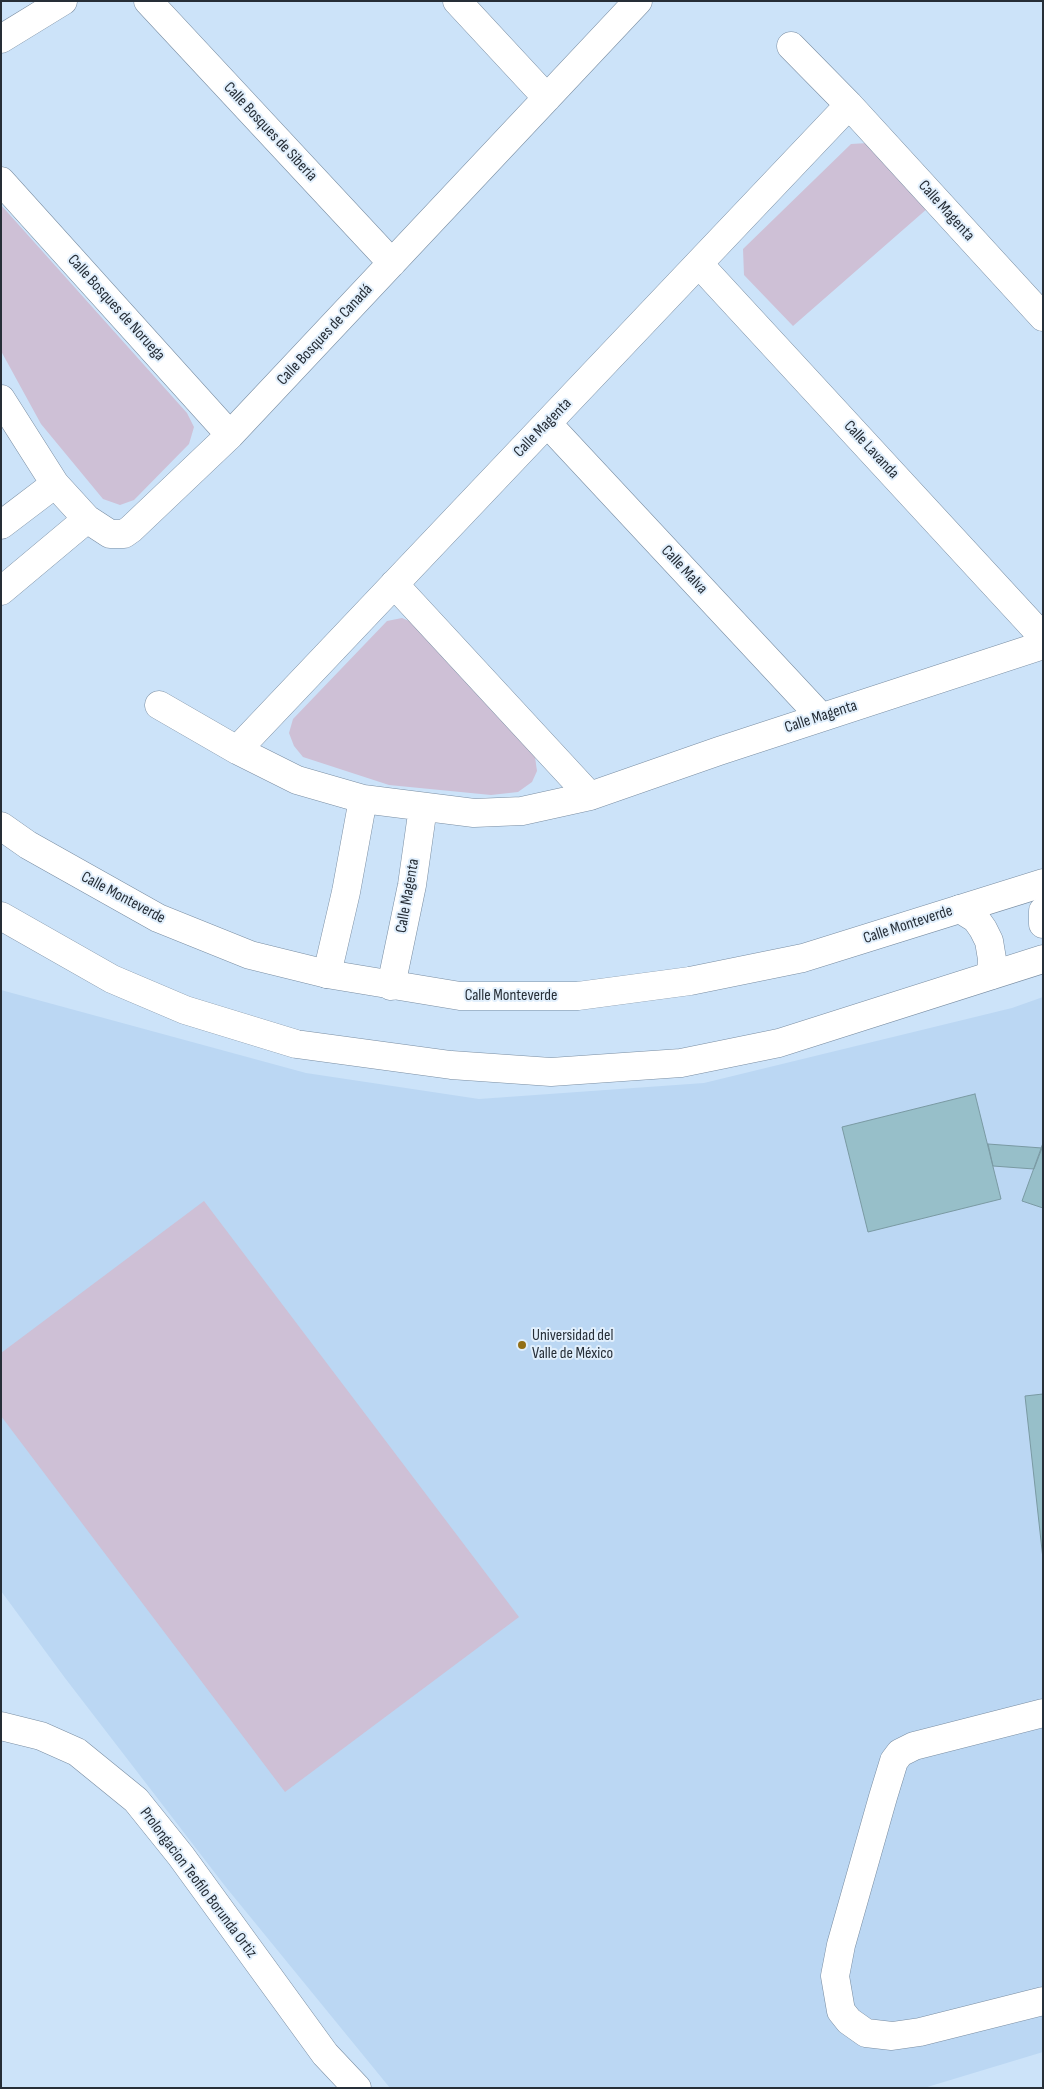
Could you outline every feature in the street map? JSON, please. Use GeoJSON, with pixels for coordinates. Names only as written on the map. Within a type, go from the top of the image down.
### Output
{"type":"FeatureCollection","features":[{"type":"Feature","properties":{"kind":"street"},"geometry":{"type":"LineString","coordinates":[[1,39],[64,1]]}},
{"type":"Feature","properties":{"kind":"street","name":"Calle Bosques de Siberia"},"geometry":{"type":"LineString","coordinates":[[148,1],[392,263]]}},
{"type":"Feature","properties":{"kind":"street"},"geometry":{"type":"LineString","coordinates":[[457,1],[547,98]]}},
{"type":"Feature","properties":{"kind":"street","name":"Calle Bosques de Canadá"},"geometry":{"type":"LineString","coordinates":[[1,399],[55,484],[87,520],[110,534],[124,534],[230,435],[638,1]]}},
{"type":"Feature","properties":{"kind":"street","name":"Calle Magenta"},"geometry":{"type":"LineString","coordinates":[[791,46],[849,105],[1043,317]]}},
{"type":"Feature","properties":{"kind":"street","name":"Calle Magenta"},"geometry":{"type":"LineString","coordinates":[[237,750],[849,105]]}},
{"type":"Feature","properties":{"kind":"street","name":"Calle Bosques de Noruega"},"geometry":{"type":"LineString","coordinates":[[1,181],[230,435]]}},
{"type":"Feature","properties":{"kind":"street","name":"Calle Lavanda"},"geometry":{"type":"LineString","coordinates":[[699,264],[1043,636]]}},
{"type":"Feature","properties":{"kind":"street","name":"Calle Malva"},"geometry":{"type":"LineString","coordinates":[[547,423],[821,717]]}},
{"type":"Feature","properties":{"kind":"street"},"geometry":{"type":"LineString","coordinates":[[1,525],[55,484]]}},
{"type":"Feature","properties":{"kind":"street"},"geometry":{"type":"LineString","coordinates":[[1,591],[87,520]]}},
{"type":"Feature","properties":{"kind":"street"},"geometry":{"type":"LineString","coordinates":[[394,584],[590,796]]}},
{"type":"Feature","properties":{"kind":"street","name":"Calle Magenta"},"geometry":{"type":"LineString","coordinates":[[158,705],[237,750],[297,780],[363,799],[474,813],[522,811],[590,796],[821,717],[1043,645]]}},
{"type":"Feature","properties":{"kind":"street"},"geometry":{"type":"LineString","coordinates":[[327,974],[346,892],[363,799]]}},
{"type":"Feature","properties":{"kind":"street","name":"Calle Magenta"},"geometry":{"type":"LineString","coordinates":[[391,986],[412,885],[423,806]]}},
{"type":"Feature","properties":{"kind":"street","name":"Calle Monteverde"},"geometry":{"type":"LineString","coordinates":[[1,826],[28,845],[158,918],[250,955],[327,974],[460,996],[578,996],[690,981],[804,958],[1043,883]]}},
{"type":"Feature","properties":{"kind":"street"},"geometry":{"type":"LineString","coordinates":[[960,909],[976,919],[989,941],[992,959],[991,975]]}},
{"type":"Feature","properties":{"kind":"street"},"geometry":{"type":"LineString","coordinates":[[1043,911],[1043,924]]}},
{"type":"Feature","properties":{"kind":"street"},"geometry":{"type":"LineString","coordinates":[[1,916],[121,983],[185,1010],[296,1044],[451,1065],[550,1072],[681,1063],[779,1043],[1043,959]]}},
{"type":"Feature","properties":{"kind":"street"},"geometry":{"type":"LineString","coordinates":[[1043,1714],[914,1746],[900,1753],[894,1761],[883,1797],[841,1945],[835,1976],[842,2011],[848,2021],[866,2033],[892,2036],[920,2032],[1043,2001]]}},
{"type":"Feature","properties":{"kind":"street","name":"Prolongacion Teofilo Borunda Ortiz"},"geometry":{"type":"LineString","coordinates":[[1,1726],[41,1736],[77,1752],[136,1800],[182,1856],[325,2054],[358,2088]]}},
{"type":"Feature","properties":{"kind":"shaded area"},"geometry":{"type":"Polygon","coordinates":[[[868,143],[928,208],[793,326],[744,275],[743,249],[851,144],[868,143]]]}},
{"type":"Feature","properties":{"kind":"shaded area"},"geometry":{"type":"Polygon","coordinates":[[[1,205],[187,413],[194,427],[189,444],[134,500],[120,505],[103,499],[41,424],[1,351],[1,205]]]}},
{"type":"Feature","properties":{"kind":"shaded area"},"geometry":{"type":"Polygon","coordinates":[[[402,618],[421,626],[529,748],[535,757],[537,771],[532,782],[518,792],[491,795],[389,785],[303,757],[294,746],[289,733],[293,719],[387,621],[402,618]]]}},
{"type":"Feature","properties":{"kind":"shaded area","name":"Universidad del Valle de México"},"geometry":{"type":"Polygon","coordinates":[[[1,990],[306,1073],[479,1099],[704,1083],[1012,1008],[1043,997],[1043,2052],[924,2088],[390,2088],[225,1886],[65,1678],[1,1591],[1,990]]]}},
{"type":"Feature","properties":{"kind":"shaded area"},"geometry":{"type":"Polygon","coordinates":[[[204,1201],[519,1617],[285,1792],[1,1416],[1,1353],[204,1201]]]}},
{"type":"Feature","properties":{"kind":"building"},"geometry":{"type":"Polygon","coordinates":[[[975,1094],[1001,1199],[868,1232],[842,1127],[975,1094]]]}},
{"type":"Feature","properties":{"kind":"building"},"geometry":{"type":"Polygon","coordinates":[[[1043,1143],[1043,1208],[1022,1201],[1043,1143]]]}},
{"type":"Feature","properties":{"kind":"building"},"geometry":{"type":"Polygon","coordinates":[[[988,1144],[1042,1148],[1034,1169],[993,1166],[988,1144]]]}},
{"type":"Feature","properties":{"kind":"building"},"geometry":{"type":"Polygon","coordinates":[[[1043,1394],[1043,1559],[1025,1396],[1043,1394]]]}},
{"type":"Feature","properties":{"kind":"place","name":"Universidad del Valle de México"},"geometry":{"type":"Point","coordinates":[522,1345]}}]}
